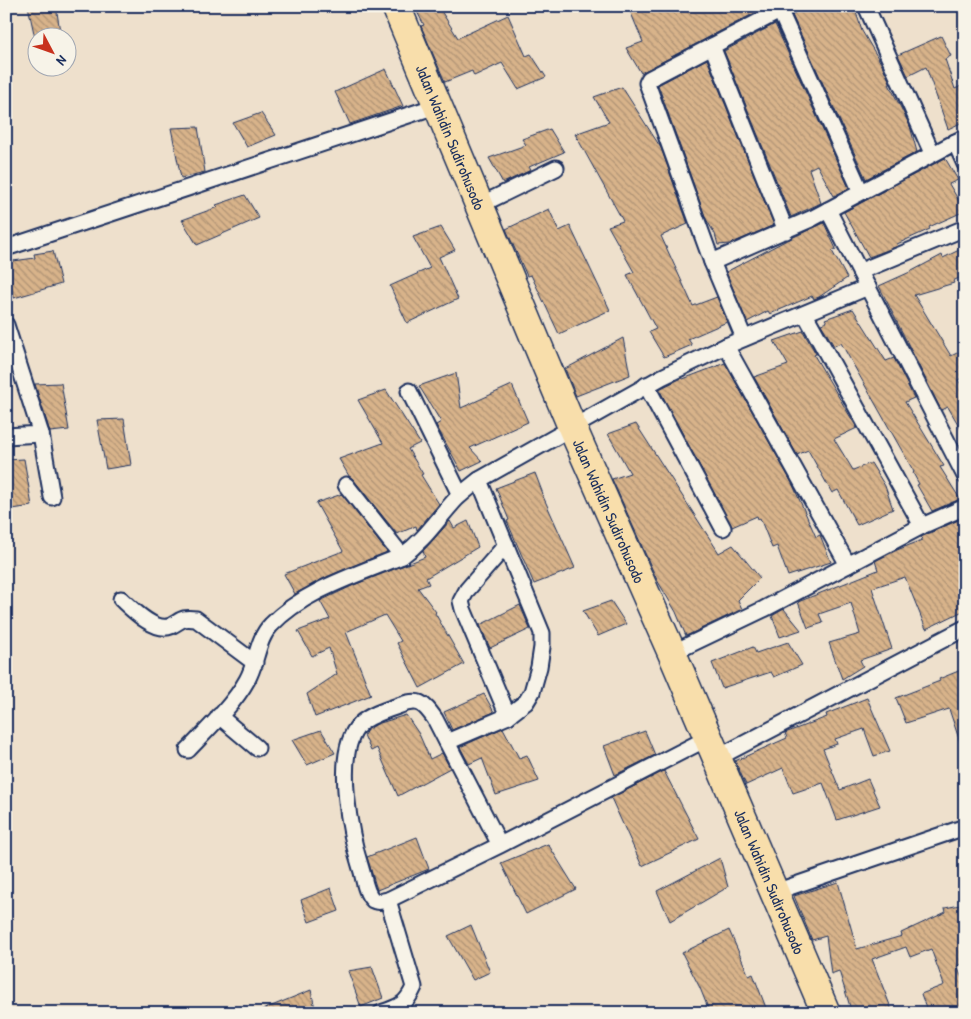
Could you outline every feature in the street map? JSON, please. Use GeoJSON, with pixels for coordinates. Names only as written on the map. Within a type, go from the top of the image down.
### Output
{"type":"FeatureCollection","features":[{"type":"Feature","properties":{"kind":"highway","name":"Jalan Wahidin Sudirohusodo"},"geometry":{"type":"LineString","coordinates":[[396,6],[572,427],[672,653],[826,1013]]}},
{"type":"Feature","properties":{"kind":"street"},"geometry":{"type":"LineString","coordinates":[[866,6],[932,153]]}},
{"type":"Feature","properties":{"kind":"street"},"geometry":{"type":"LineString","coordinates":[[744,338],[712,262],[646,83],[649,79],[785,9],[861,192]]}},
{"type":"Feature","properties":{"kind":"street"},"geometry":{"type":"LineString","coordinates":[[712,46],[786,231]]}},
{"type":"Feature","properties":{"kind":"street"},"geometry":{"type":"LineString","coordinates":[[6,248],[439,105]]}},
{"type":"Feature","properties":{"kind":"street"},"geometry":{"type":"LineString","coordinates":[[712,262],[786,231],[960,139],[965,164]]}},
{"type":"Feature","properties":{"kind":"street"},"geometry":{"type":"LineString","coordinates":[[480,205],[556,168]]}},
{"type":"Feature","properties":{"kind":"street"},"geometry":{"type":"LineString","coordinates":[[828,210],[965,476]]}},
{"type":"Feature","properties":{"kind":"street"},"geometry":{"type":"LineString","coordinates":[[861,271],[965,228]]}},
{"type":"Feature","properties":{"kind":"street"},"geometry":{"type":"LineString","coordinates":[[188,750],[247,681],[255,663],[260,644],[270,626],[285,612],[310,595],[402,556],[419,544],[460,496],[479,480],[646,385],[744,338],[868,287]]}},
{"type":"Feature","properties":{"kind":"street"},"geometry":{"type":"LineString","coordinates":[[805,314],[922,526]]}},
{"type":"Feature","properties":{"kind":"street"},"geometry":{"type":"LineString","coordinates":[[6,325],[41,434],[52,497]]}},
{"type":"Feature","properties":{"kind":"street"},"geometry":{"type":"LineString","coordinates":[[726,346],[848,565]]}},
{"type":"Feature","properties":{"kind":"street"},"geometry":{"type":"LineString","coordinates":[[646,385],[723,528]]}},
{"type":"Feature","properties":{"kind":"street"},"geometry":{"type":"LineString","coordinates":[[409,391],[460,496]]}},
{"type":"Feature","properties":{"kind":"street"},"geometry":{"type":"LineString","coordinates":[[6,436],[41,434]]}},
{"type":"Feature","properties":{"kind":"street"},"geometry":{"type":"LineString","coordinates":[[447,742],[508,716],[523,706],[532,692],[543,640],[542,633],[479,480]]}},
{"type":"Feature","properties":{"kind":"street"},"geometry":{"type":"LineString","coordinates":[[346,485],[402,556]]}},
{"type":"Feature","properties":{"kind":"street"},"geometry":{"type":"LineString","coordinates":[[672,653],[764,609],[922,526],[965,507]]}},
{"type":"Feature","properties":{"kind":"street"},"geometry":{"type":"LineString","coordinates":[[506,545],[467,590],[461,601],[462,610],[508,716]]}},
{"type":"Feature","properties":{"kind":"street"},"geometry":{"type":"LineString","coordinates":[[121,599],[145,620],[158,626],[170,627],[187,617],[196,619],[255,663]]}},
{"type":"Feature","properties":{"kind":"street"},"geometry":{"type":"LineString","coordinates":[[500,845],[435,719],[426,706],[416,701],[407,702],[373,716],[360,724],[351,740],[348,756],[346,802],[352,838],[370,896],[374,901],[379,902],[388,900],[500,845],[713,748],[965,628]]}},
{"type":"Feature","properties":{"kind":"street"},"geometry":{"type":"LineString","coordinates":[[219,716],[257,748]]}},
{"type":"Feature","properties":{"kind":"street"},"geometry":{"type":"LineString","coordinates":[[775,892],[965,827]]}},
{"type":"Feature","properties":{"kind":"street"},"geometry":{"type":"LineString","coordinates":[[381,1013],[402,1006],[414,987],[388,900]]}},
{"type":"Feature","properties":{"kind":"building"},"geometry":{"type":"Polygon","coordinates":[[[28,6],[56,6],[59,28],[33,28],[28,6]]]}},
{"type":"Feature","properties":{"kind":"building"},"geometry":{"type":"Polygon","coordinates":[[[414,6],[438,6],[458,38],[508,15],[526,56],[531,54],[546,77],[518,89],[502,63],[474,76],[472,71],[445,82],[421,26],[424,25],[414,6]]]}},
{"type":"Feature","properties":{"kind":"building"},"geometry":{"type":"Polygon","coordinates":[[[628,6],[768,6],[641,73],[626,48],[643,42],[628,6]]]}},
{"type":"Feature","properties":{"kind":"building"},"geometry":{"type":"Polygon","coordinates":[[[798,6],[854,6],[862,31],[881,63],[891,84],[889,84],[910,126],[917,152],[866,179],[792,15],[797,11],[798,6]]]}},
{"type":"Feature","properties":{"kind":"building"},"geometry":{"type":"Polygon","coordinates":[[[775,24],[849,188],[834,196],[817,165],[809,169],[821,203],[791,217],[724,51],[775,24]]]}},
{"type":"Feature","properties":{"kind":"building"},"geometry":{"type":"Polygon","coordinates":[[[941,36],[951,56],[945,59],[955,89],[965,84],[965,121],[948,129],[926,67],[908,76],[898,55],[941,36]]]}},
{"type":"Feature","properties":{"kind":"building"},"geometry":{"type":"Polygon","coordinates":[[[707,59],[774,225],[730,244],[718,245],[715,234],[706,219],[658,85],[707,59]]]}},
{"type":"Feature","properties":{"kind":"building"},"geometry":{"type":"Polygon","coordinates":[[[386,69],[403,106],[350,124],[335,92],[386,69]]]}},
{"type":"Feature","properties":{"kind":"building"},"geometry":{"type":"Polygon","coordinates":[[[622,87],[661,148],[688,224],[661,236],[693,306],[717,297],[727,322],[688,339],[692,345],[664,357],[649,332],[656,329],[627,275],[634,272],[608,226],[623,221],[575,134],[609,122],[594,97],[622,87]]]}},
{"type":"Feature","properties":{"kind":"building"},"geometry":{"type":"Polygon","coordinates":[[[261,113],[276,135],[247,147],[233,123],[261,113]]]}},
{"type":"Feature","properties":{"kind":"building"},"geometry":{"type":"Polygon","coordinates":[[[198,127],[205,172],[181,178],[171,128],[198,127]]]}},
{"type":"Feature","properties":{"kind":"building"},"geometry":{"type":"Polygon","coordinates":[[[550,129],[564,152],[529,167],[531,170],[503,183],[489,158],[526,145],[522,139],[550,129]]]}},
{"type":"Feature","properties":{"kind":"building"},"geometry":{"type":"Polygon","coordinates":[[[945,158],[958,180],[949,184],[965,211],[929,227],[930,229],[897,244],[898,246],[869,257],[844,212],[945,158]]]}},
{"type":"Feature","properties":{"kind":"building"},"geometry":{"type":"Polygon","coordinates":[[[245,195],[259,218],[197,245],[182,220],[245,195]]]}},
{"type":"Feature","properties":{"kind":"building"},"geometry":{"type":"Polygon","coordinates":[[[549,209],[559,231],[570,226],[610,310],[559,334],[531,275],[527,276],[506,229],[549,209]]]}},
{"type":"Feature","properties":{"kind":"building"},"geometry":{"type":"Polygon","coordinates":[[[824,223],[836,249],[832,251],[847,278],[819,297],[814,299],[812,296],[770,314],[768,311],[747,322],[726,272],[824,223]]]}},
{"type":"Feature","properties":{"kind":"building"},"geometry":{"type":"Polygon","coordinates":[[[441,227],[455,250],[439,257],[458,299],[407,323],[390,286],[430,268],[413,237],[441,227]]]}},
{"type":"Feature","properties":{"kind":"building"},"geometry":{"type":"Polygon","coordinates":[[[965,247],[965,275],[953,281],[954,283],[914,295],[951,356],[965,349],[965,376],[958,380],[965,390],[965,436],[948,407],[942,410],[939,406],[879,286],[942,255],[943,258],[965,247]]]}},
{"type":"Feature","properties":{"kind":"building"},"geometry":{"type":"Polygon","coordinates":[[[53,251],[61,284],[14,298],[6,270],[6,262],[35,258],[34,254],[53,251]]]}},
{"type":"Feature","properties":{"kind":"building"},"geometry":{"type":"Polygon","coordinates":[[[853,309],[886,361],[894,358],[914,398],[905,402],[944,466],[940,467],[960,499],[932,511],[917,485],[919,484],[914,472],[841,343],[834,346],[821,324],[827,322],[825,319],[853,309]]]}},
{"type":"Feature","properties":{"kind":"building"},"geometry":{"type":"Polygon","coordinates":[[[803,331],[816,354],[814,355],[857,428],[834,439],[853,470],[871,463],[885,486],[893,509],[857,525],[838,490],[832,493],[808,450],[797,455],[754,377],[788,365],[774,341],[803,331]]]}},
{"type":"Feature","properties":{"kind":"building"},"geometry":{"type":"Polygon","coordinates":[[[623,338],[630,375],[576,396],[565,369],[623,338]]]}},
{"type":"Feature","properties":{"kind":"building"},"geometry":{"type":"Polygon","coordinates":[[[725,363],[792,483],[816,537],[820,535],[831,562],[788,576],[777,546],[772,548],[760,518],[758,519],[757,516],[732,527],[659,389],[682,378],[725,363]]]}},
{"type":"Feature","properties":{"kind":"building"},"geometry":{"type":"Polygon","coordinates":[[[456,373],[461,408],[512,385],[528,422],[470,448],[482,461],[461,471],[436,425],[441,422],[419,386],[456,373]]]}},
{"type":"Feature","properties":{"kind":"building"},"geometry":{"type":"Polygon","coordinates":[[[61,383],[69,430],[50,432],[35,384],[61,383]]]}},
{"type":"Feature","properties":{"kind":"building"},"geometry":{"type":"Polygon","coordinates":[[[386,390],[420,443],[408,449],[439,504],[417,530],[416,526],[397,534],[349,476],[339,459],[383,443],[358,400],[386,390]]]}},
{"type":"Feature","properties":{"kind":"building"},"geometry":{"type":"Polygon","coordinates":[[[124,419],[131,465],[106,469],[97,420],[124,419]]]}},
{"type":"Feature","properties":{"kind":"building"},"geometry":{"type":"Polygon","coordinates":[[[636,424],[719,553],[733,545],[760,578],[738,600],[742,609],[686,636],[676,612],[657,580],[612,479],[630,473],[608,434],[636,424]]]}},
{"type":"Feature","properties":{"kind":"building"},"geometry":{"type":"Polygon","coordinates":[[[24,459],[32,506],[6,510],[6,460],[24,459]]]}},
{"type":"Feature","properties":{"kind":"building"},"geometry":{"type":"Polygon","coordinates":[[[535,473],[542,494],[575,568],[534,584],[507,521],[509,520],[496,488],[535,473]]]}},
{"type":"Feature","properties":{"kind":"building"},"geometry":{"type":"Polygon","coordinates":[[[342,494],[387,552],[329,576],[295,594],[284,574],[343,551],[316,503],[342,494]]]}},
{"type":"Feature","properties":{"kind":"building"},"geometry":{"type":"Polygon","coordinates":[[[965,517],[965,610],[926,629],[905,577],[872,588],[892,649],[860,660],[863,666],[842,679],[829,643],[860,634],[851,603],[819,614],[823,623],[808,628],[798,602],[878,570],[875,561],[922,540],[921,537],[965,517]]]}},
{"type":"Feature","properties":{"kind":"building"},"geometry":{"type":"Polygon","coordinates":[[[450,521],[454,528],[468,521],[478,547],[426,578],[429,584],[418,588],[436,612],[464,664],[420,688],[397,643],[401,641],[385,615],[346,632],[371,695],[315,717],[307,694],[337,674],[329,648],[312,656],[298,631],[330,619],[320,601],[354,585],[425,557],[423,551],[450,521]]]}},
{"type":"Feature","properties":{"kind":"building"},"geometry":{"type":"Polygon","coordinates":[[[611,601],[626,624],[598,636],[583,611],[611,601]]]}},
{"type":"Feature","properties":{"kind":"building"},"geometry":{"type":"Polygon","coordinates":[[[520,605],[530,629],[490,648],[480,625],[520,605]]]}},
{"type":"Feature","properties":{"kind":"building"},"geometry":{"type":"Polygon","coordinates":[[[784,609],[801,630],[780,637],[772,616],[784,609]]]}},
{"type":"Feature","properties":{"kind":"building"},"geometry":{"type":"Polygon","coordinates":[[[788,642],[802,665],[774,677],[771,672],[722,688],[712,663],[753,647],[756,653],[788,642]]]}},
{"type":"Feature","properties":{"kind":"building"},"geometry":{"type":"Polygon","coordinates":[[[961,670],[965,680],[965,748],[962,748],[949,709],[906,723],[896,698],[940,681],[939,679],[961,670]]]}},
{"type":"Feature","properties":{"kind":"building"},"geometry":{"type":"Polygon","coordinates":[[[484,694],[494,712],[452,730],[444,712],[484,694]]]}},
{"type":"Feature","properties":{"kind":"building"},"geometry":{"type":"Polygon","coordinates":[[[867,698],[890,751],[874,756],[864,729],[835,739],[837,744],[823,749],[840,790],[868,779],[880,806],[837,820],[823,783],[793,793],[783,768],[746,785],[735,761],[787,738],[785,733],[827,717],[826,714],[867,698]]]}},
{"type":"Feature","properties":{"kind":"building"},"geometry":{"type":"Polygon","coordinates":[[[406,715],[419,734],[430,759],[442,753],[450,768],[398,796],[377,748],[371,751],[364,735],[367,730],[377,724],[406,715]]]}},
{"type":"Feature","properties":{"kind":"building"},"geometry":{"type":"Polygon","coordinates":[[[503,728],[519,758],[527,755],[539,781],[496,795],[482,758],[469,764],[460,747],[503,728]]]}},
{"type":"Feature","properties":{"kind":"building"},"geometry":{"type":"Polygon","coordinates":[[[321,730],[335,753],[307,765],[292,740],[321,730]]]}},
{"type":"Feature","properties":{"kind":"building"},"geometry":{"type":"Polygon","coordinates":[[[645,731],[655,755],[615,775],[604,746],[645,731]]]}},
{"type":"Feature","properties":{"kind":"building"},"geometry":{"type":"Polygon","coordinates":[[[664,771],[699,839],[642,866],[611,798],[664,771]]]}},
{"type":"Feature","properties":{"kind":"building"},"geometry":{"type":"Polygon","coordinates":[[[417,837],[429,869],[377,890],[367,857],[417,837]]]}},
{"type":"Feature","properties":{"kind":"building"},"geometry":{"type":"Polygon","coordinates":[[[548,844],[576,889],[526,914],[501,863],[548,844]]]}},
{"type":"Feature","properties":{"kind":"building"},"geometry":{"type":"Polygon","coordinates":[[[720,858],[728,887],[670,921],[657,891],[720,858]]]}},
{"type":"Feature","properties":{"kind":"building"},"geometry":{"type":"Polygon","coordinates":[[[838,882],[857,949],[902,936],[901,933],[946,912],[945,908],[965,904],[965,963],[957,966],[965,985],[965,1008],[951,1013],[928,1013],[921,994],[944,985],[931,949],[910,957],[906,947],[872,959],[893,1013],[852,1013],[839,971],[831,974],[826,936],[812,940],[794,896],[838,882]]]}},
{"type":"Feature","properties":{"kind":"building"},"geometry":{"type":"Polygon","coordinates":[[[331,888],[339,911],[309,922],[301,900],[331,888]]]}},
{"type":"Feature","properties":{"kind":"building"},"geometry":{"type":"Polygon","coordinates":[[[471,925],[490,972],[473,980],[448,936],[471,925]]]}},
{"type":"Feature","properties":{"kind":"building"},"geometry":{"type":"Polygon","coordinates":[[[729,930],[749,976],[753,974],[768,1013],[710,1013],[700,988],[682,953],[729,930]]]}},
{"type":"Feature","properties":{"kind":"building"},"geometry":{"type":"Polygon","coordinates":[[[372,967],[383,998],[361,1007],[348,971],[372,967]]]}},
{"type":"Feature","properties":{"kind":"building"},"geometry":{"type":"Polygon","coordinates":[[[311,990],[316,1013],[257,1013],[257,1012],[311,990]]]}}]}
